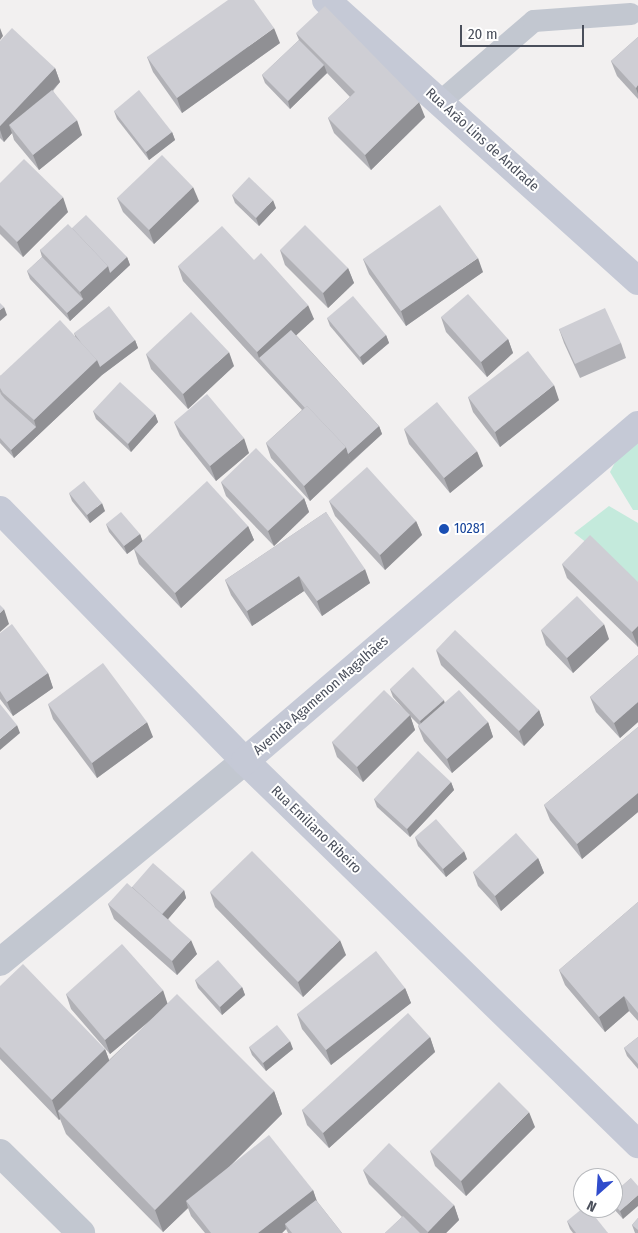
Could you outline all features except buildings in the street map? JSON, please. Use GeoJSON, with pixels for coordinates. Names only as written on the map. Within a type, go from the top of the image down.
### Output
{"type":"FeatureCollection","features":[{"type":"Feature","properties":{"kind":"main road","name":"Rua Arão Lins de Andrade"},"geometry":{"type":"LineString","coordinates":[[326,0],[638,281]]}},
{"type":"Feature","properties":{"kind":"main road","name":"Avenida Agamenon Magalhães"},"geometry":{"type":"LineString","coordinates":[[245,761],[638,425]]}},
{"type":"Feature","properties":{"kind":"main road","name":"Rua Emiliano Ribeiro"},"geometry":{"type":"LineString","coordinates":[[0,510],[245,761],[638,1144]]}},
{"type":"Feature","properties":{"kind":"street","name":"Avenida Agamenon Magalhães"},"geometry":{"type":"LineString","coordinates":[[0,962],[245,761]]}},
{"type":"Feature","properties":{"kind":"street"},"geometry":{"type":"LineString","coordinates":[[0,1153],[81,1233]]}},
{"type":"Feature","properties":{"kind":"lane"},"geometry":{"type":"LineString","coordinates":[[440,102],[534,21],[631,14]]}},
{"type":"Feature","properties":{"kind":"green space"},"geometry":{"type":"Polygon","coordinates":[[[638,436],[638,510],[633,510],[610,472],[621,451],[638,436]]]}},
{"type":"Feature","properties":{"kind":"green space"},"geometry":{"type":"Polygon","coordinates":[[[609,506],[638,523],[638,582],[574,533],[609,506]]]}},
{"type":"Feature","properties":{"kind":"place","name":"10281"},"geometry":{"type":"Point","coordinates":[444,529]}}]}
